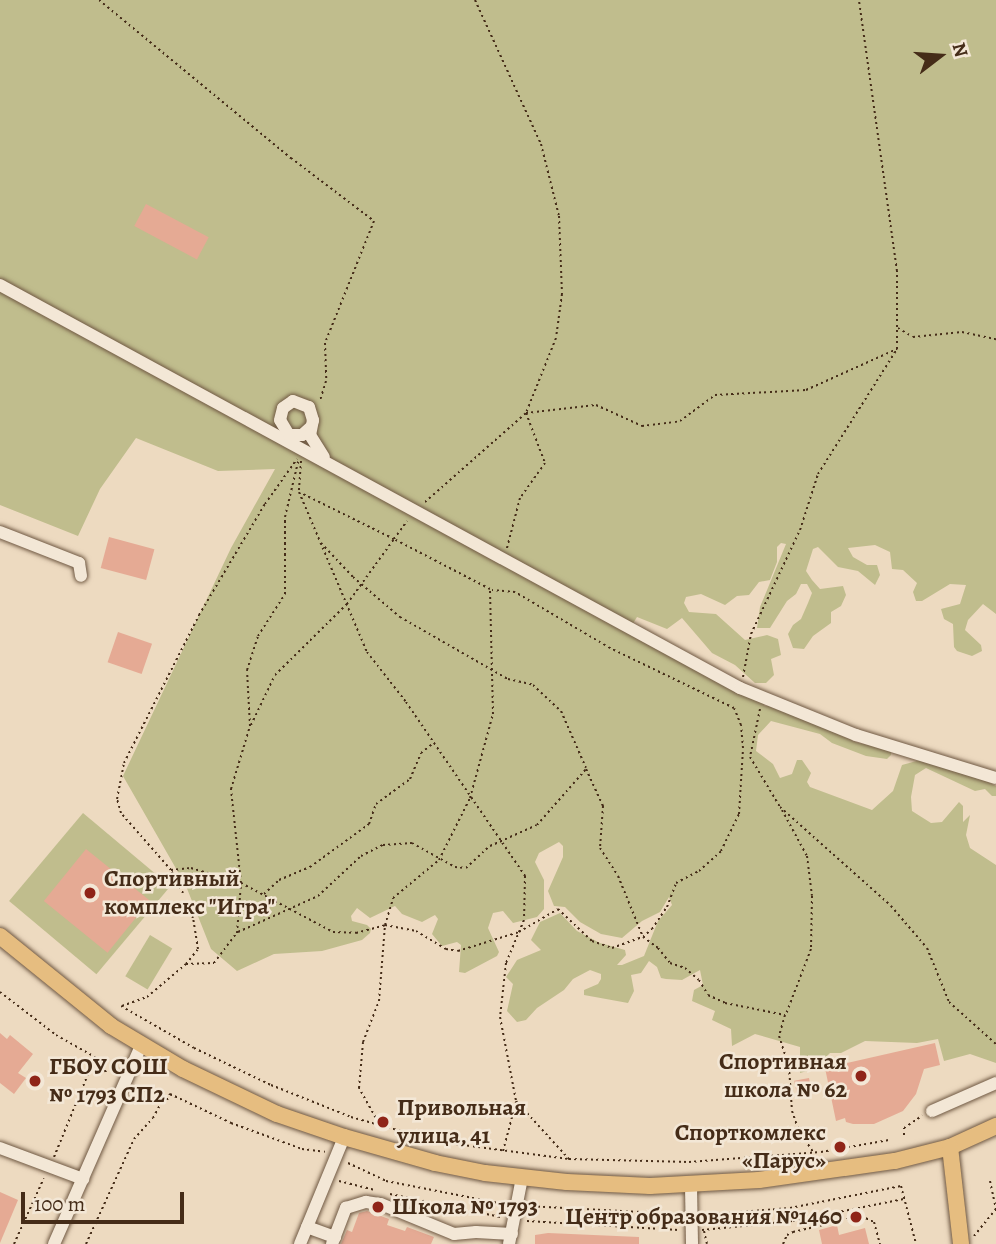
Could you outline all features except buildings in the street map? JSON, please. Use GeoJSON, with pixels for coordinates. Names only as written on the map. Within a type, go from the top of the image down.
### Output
{"type":"FeatureCollection","features":[{"type":"Feature","properties":{"kind":"main road"},"geometry":{"type":"LineString","coordinates":[[0,936],[111,1026],[183,1069],[277,1114],[344,1137],[435,1163],[522,1178],[691,1186],[895,1161],[950,1147],[996,1126]]}},
{"type":"Feature","properties":{"kind":"main road"},"geometry":{"type":"LineString","coordinates":[[950,1147],[961,1244]]}},
{"type":"Feature","properties":{"kind":"street"},"geometry":{"type":"LineString","coordinates":[[0,285],[740,688],[856,735],[996,778]]}},
{"type":"Feature","properties":{"kind":"street"},"geometry":{"type":"LineString","coordinates":[[266,428],[286,404],[293,401],[304,404],[312,412],[313,444],[332,464]]}},
{"type":"Feature","properties":{"kind":"street"},"geometry":{"type":"LineString","coordinates":[[280,414],[280,420],[289,435],[302,435],[311,427]]}},
{"type":"Feature","properties":{"kind":"street"},"geometry":{"type":"LineString","coordinates":[[0,532],[79,563],[81,576]]}},
{"type":"Feature","properties":{"kind":"street"},"geometry":{"type":"LineString","coordinates":[[54,1244],[142,1045]]}},
{"type":"Feature","properties":{"kind":"street"},"geometry":{"type":"LineString","coordinates":[[932,1111],[996,1083]]}},
{"type":"Feature","properties":{"kind":"street"},"geometry":{"type":"LineString","coordinates":[[300,1244],[344,1137]]}},
{"type":"Feature","properties":{"kind":"street"},"geometry":{"type":"LineString","coordinates":[[0,1148],[83,1179]]}},
{"type":"Feature","properties":{"kind":"street"},"geometry":{"type":"LineString","coordinates":[[307,1227],[333,1240],[346,1208],[366,1202],[381,1205],[452,1239],[476,1232],[510,1239],[522,1178]]}},
{"type":"Feature","properties":{"kind":"street"},"geometry":{"type":"LineString","coordinates":[[691,1186],[696,1235]]}},
{"type":"Feature","properties":{"kind":"path"},"geometry":{"type":"LineString","coordinates":[[99,0],[291,158],[374,221],[325,343],[326,381],[319,402]]}},
{"type":"Feature","properties":{"kind":"path"},"geometry":{"type":"LineString","coordinates":[[237,933],[241,883],[231,789],[250,726],[275,675],[347,604],[414,512],[526,413],[556,338],[562,294],[559,216],[541,144],[475,0]]}},
{"type":"Feature","properties":{"kind":"path"},"geometry":{"type":"LineString","coordinates":[[171,870],[191,868],[241,883],[333,932],[356,933],[385,925],[416,931],[446,949],[458,951],[519,932],[558,909],[592,941],[612,948],[643,937],[667,907],[676,883],[699,871],[721,851],[740,814],[743,748],[741,725],[734,708],[751,634],[800,530],[818,474],[897,349],[897,271],[859,0]]}},
{"type":"Feature","properties":{"kind":"path"},"geometry":{"type":"LineString","coordinates":[[897,328],[913,337],[962,332],[996,339]]}},
{"type":"Feature","properties":{"kind":"path"},"geometry":{"type":"LineString","coordinates":[[526,413],[596,405],[642,426],[680,421],[716,396],[806,390],[897,349]]}},
{"type":"Feature","properties":{"kind":"path"},"geometry":{"type":"LineString","coordinates":[[504,559],[520,498],[545,463],[526,413]]}},
{"type":"Feature","properties":{"kind":"path"},"geometry":{"type":"LineString","coordinates":[[303,449],[299,492],[367,652],[407,702],[525,876],[524,920],[506,963],[500,1017],[516,1101],[503,1152]]}},
{"type":"Feature","properties":{"kind":"path"},"geometry":{"type":"LineString","coordinates":[[250,726],[247,670],[258,636],[285,594],[285,517],[289,490],[303,449]]}},
{"type":"Feature","properties":{"kind":"path"},"geometry":{"type":"LineString","coordinates":[[183,893],[171,870],[121,813],[117,799],[124,763],[199,615],[265,504],[303,449]]}},
{"type":"Feature","properties":{"kind":"path"},"geometry":{"type":"LineString","coordinates":[[299,492],[491,589],[515,592],[610,648],[734,708]]}},
{"type":"Feature","properties":{"kind":"path"},"geometry":{"type":"LineString","coordinates":[[320,542],[361,584],[400,617],[508,679],[533,685],[561,711],[603,806],[600,848],[618,876],[643,937],[658,948],[670,963],[685,968],[699,980],[708,995],[725,1003],[785,1015]]}},
{"type":"Feature","properties":{"kind":"path"},"geometry":{"type":"LineString","coordinates":[[380,1126],[359,1088],[363,1042],[379,1001],[385,925],[393,898],[439,859],[470,798],[493,714],[491,589]]}},
{"type":"Feature","properties":{"kind":"path"},"geometry":{"type":"LineString","coordinates":[[764,697],[750,757],[807,856],[812,896],[811,949],[779,1036],[789,1067],[792,1111],[799,1131],[814,1153]]}},
{"type":"Feature","properties":{"kind":"path"},"geometry":{"type":"LineString","coordinates":[[263,894],[279,880],[310,867],[369,824],[376,804],[410,779],[421,753],[433,744]]}},
{"type":"Feature","properties":{"kind":"path"},"geometry":{"type":"LineString","coordinates":[[186,964],[214,963],[237,933],[293,910],[318,896],[362,856],[383,845],[412,843],[454,867],[466,868],[490,846],[537,825],[586,769]]}},
{"type":"Feature","properties":{"kind":"path"},"geometry":{"type":"LineString","coordinates":[[780,807],[891,906],[927,948],[949,1002],[996,1044]]}},
{"type":"Feature","properties":{"kind":"path"},"geometry":{"type":"LineString","coordinates":[[187,906],[194,918],[198,949],[186,964],[147,997],[121,1006],[194,1048],[271,1085],[380,1126],[440,1142],[569,1159],[689,1162],[814,1153],[889,1140]]}},
{"type":"Feature","properties":{"kind":"path"},"geometry":{"type":"LineString","coordinates":[[0,992],[56,1035],[95,1057],[106,1072]]}},
{"type":"Feature","properties":{"kind":"path"},"geometry":{"type":"LineString","coordinates":[[19,1244],[15,1243],[50,1167],[95,1057]]}},
{"type":"Feature","properties":{"kind":"path"},"geometry":{"type":"LineString","coordinates":[[139,1088],[167,1100],[170,1094],[279,1140],[329,1154]]}},
{"type":"Feature","properties":{"kind":"path"},"geometry":{"type":"LineString","coordinates":[[86,1244],[134,1139],[153,1118],[163,1099]]}},
{"type":"Feature","properties":{"kind":"path"},"geometry":{"type":"LineString","coordinates":[[516,1101],[569,1159]]}},
{"type":"Feature","properties":{"kind":"path"},"geometry":{"type":"LineString","coordinates":[[904,1135],[907,1124],[932,1111]]}},
{"type":"Feature","properties":{"kind":"path"},"geometry":{"type":"LineString","coordinates":[[346,1162],[386,1181],[516,1206],[692,1215],[790,1208],[901,1186],[916,1244]]}},
{"type":"Feature","properties":{"kind":"path"},"geometry":{"type":"LineString","coordinates":[[328,1177],[383,1193],[514,1220],[696,1235],[793,1221],[904,1199]]}},
{"type":"Feature","properties":{"kind":"path"},"geometry":{"type":"LineString","coordinates":[[967,1244],[996,1210],[990,1181]]}},
{"type":"Feature","properties":{"kind":"path"},"geometry":{"type":"LineString","coordinates":[[783,1244],[787,1235],[793,1232],[861,1216],[870,1218],[874,1223],[880,1244]]}},
{"type":"Feature","properties":{"kind":"path"},"geometry":{"type":"LineString","coordinates":[[696,1235],[707,1244]]}},
{"type":"Feature","properties":{"kind":"shaded area"},"geometry":{"type":"Polygon","coordinates":[[[0,0],[996,0],[996,614],[983,604],[968,620],[965,630],[981,645],[982,651],[972,656],[957,651],[954,647],[953,624],[944,619],[941,609],[960,604],[966,585],[950,584],[922,601],[916,601],[913,592],[917,583],[903,570],[892,569],[890,552],[875,545],[848,548],[853,557],[867,565],[877,565],[880,575],[875,585],[858,571],[838,567],[818,547],[813,549],[806,571],[812,580],[820,589],[843,586],[846,595],[841,606],[831,612],[831,623],[813,636],[804,649],[793,648],[788,634],[793,625],[801,619],[812,593],[807,584],[801,584],[770,628],[757,628],[760,607],[786,544],[781,543],[777,547],[777,562],[770,580],[759,582],[749,595],[737,596],[725,605],[701,594],[686,597],[684,603],[689,612],[716,614],[745,640],[767,635],[778,639],[781,655],[771,659],[774,675],[766,683],[755,683],[735,665],[712,653],[682,618],[667,629],[637,617],[632,625],[758,697],[765,706],[775,706],[858,743],[891,749],[891,755],[887,759],[866,756],[832,743],[820,734],[771,721],[758,735],[756,751],[773,764],[780,778],[792,774],[797,760],[802,760],[811,773],[807,782],[810,787],[872,810],[893,791],[902,765],[924,759],[965,771],[996,786],[996,796],[992,796],[985,789],[975,791],[926,768],[915,775],[911,797],[912,811],[931,823],[942,822],[959,802],[963,806],[963,822],[970,815],[966,835],[970,848],[996,865],[996,1063],[970,1054],[944,1061],[938,1039],[917,1043],[865,1041],[841,1053],[830,1053],[814,1069],[800,1073],[800,1047],[755,1034],[732,1046],[731,1029],[712,1020],[715,1011],[692,1001],[694,990],[703,985],[700,970],[682,980],[666,979],[661,978],[657,967],[649,961],[641,973],[631,975],[634,991],[628,1003],[584,995],[584,990],[598,984],[601,979],[601,974],[590,970],[573,979],[564,990],[537,1008],[526,1020],[517,1022],[507,1011],[513,984],[506,977],[517,960],[541,950],[531,940],[540,922],[560,913],[577,931],[600,943],[625,950],[626,955],[617,965],[622,965],[644,956],[658,921],[672,905],[669,897],[660,912],[642,921],[622,938],[601,934],[580,922],[565,907],[554,906],[548,891],[563,857],[563,846],[559,842],[539,853],[535,862],[544,880],[544,909],[537,917],[513,923],[503,911],[493,913],[488,928],[499,952],[497,956],[465,973],[459,972],[461,945],[457,942],[442,946],[432,934],[438,919],[435,915],[422,922],[402,914],[395,906],[370,918],[357,908],[351,916],[352,921],[367,925],[371,929],[362,940],[322,951],[274,954],[237,971],[211,949],[186,886],[123,776],[231,548],[275,469],[218,471],[136,438],[100,489],[78,536],[0,505],[0,0]]]}},
{"type":"Feature","properties":{"kind":"shaded area","name":"Спортивный комплекс \"Игра\""},"geometry":{"type":"Polygon","coordinates":[[[83,813],[170,886],[96,974],[9,901],[83,813]]]}},
{"type":"Feature","properties":{"kind":"shaded area"},"geometry":{"type":"Polygon","coordinates":[[[150,935],[172,948],[148,990],[125,976],[150,935]]]}},
{"type":"Feature","properties":{"kind":"place","name":"Спортивный комплекс \"Игра\""},"geometry":{"type":"Point","coordinates":[90,893]}},
{"type":"Feature","properties":{"kind":"place","name":"Спортивная школа № 62"},"geometry":{"type":"Point","coordinates":[861,1076]}},
{"type":"Feature","properties":{"kind":"place","name":"ГБОУ СОШ № 1793 СП2"},"geometry":{"type":"Point","coordinates":[35,1081]}},
{"type":"Feature","properties":{"kind":"place","name":"Привольная улица, 41"},"geometry":{"type":"Point","coordinates":[383,1122]}},
{"type":"Feature","properties":{"kind":"place","name":"Спорткомлекс «Парус»"},"geometry":{"type":"Point","coordinates":[840,1147]}},
{"type":"Feature","properties":{"kind":"place","name":"Школа № 1793"},"geometry":{"type":"Point","coordinates":[378,1207]}},
{"type":"Feature","properties":{"kind":"place","name":"Центр образования №1460"},"geometry":{"type":"Point","coordinates":[856,1217]}}]}
